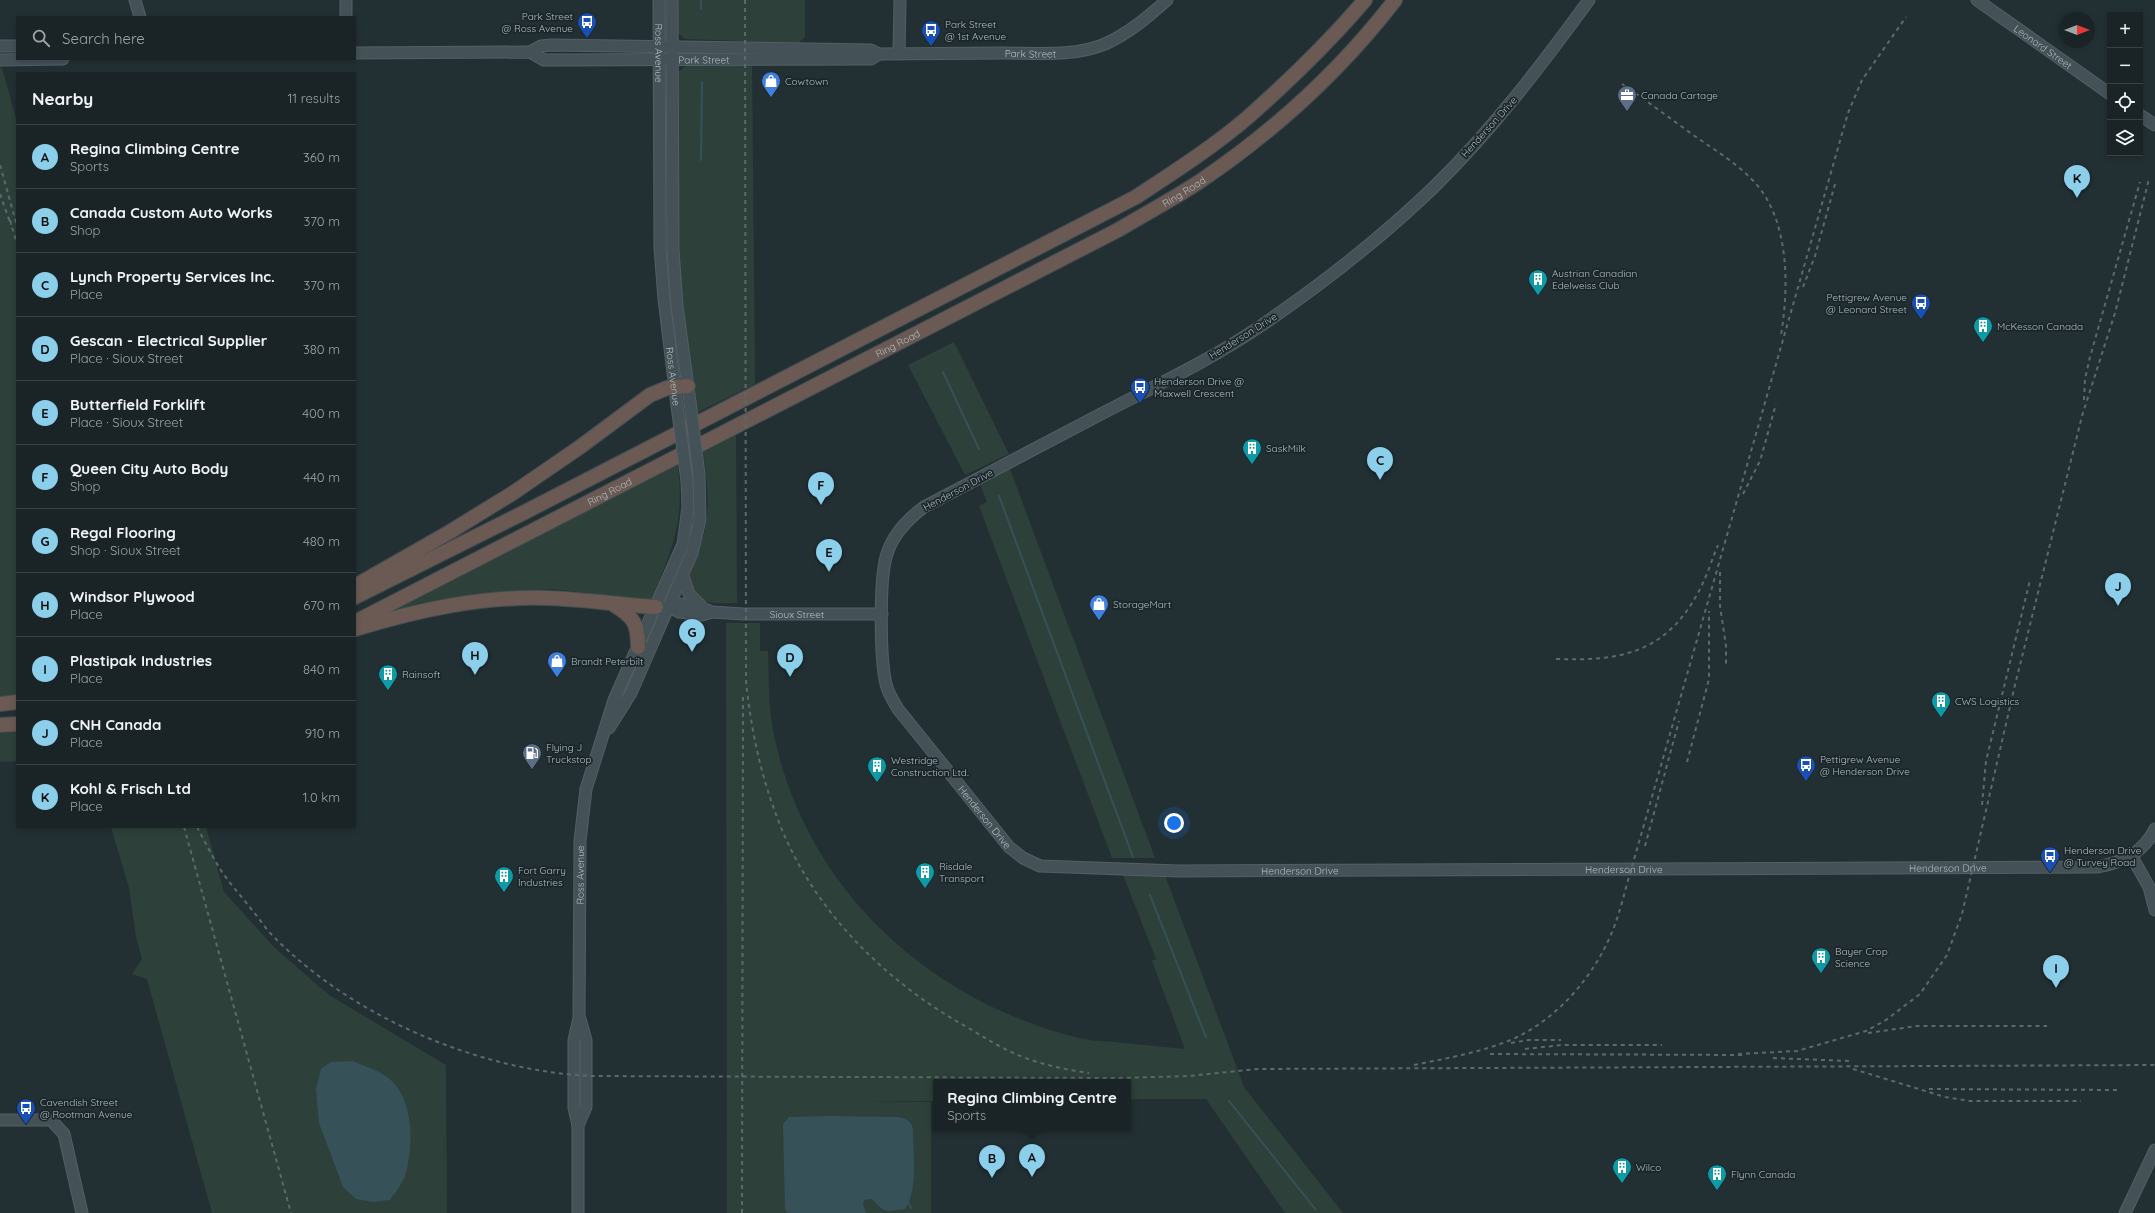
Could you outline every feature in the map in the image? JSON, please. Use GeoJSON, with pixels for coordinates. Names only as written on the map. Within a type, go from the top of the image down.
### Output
{"type":"FeatureCollection","features":[{"type":"Feature","properties":{"kind":"highway","name":"Ring Road"},"geometry":{"type":"LineString","coordinates":[[356,596],[525,512],[1136,197],[1188,163],[1246,118],[1305,65],[1365,0]]}},
{"type":"Feature","properties":{"kind":"highway","name":"Ring Road"},"geometry":{"type":"LineString","coordinates":[[356,621],[1118,230],[1199,182],[1280,120],[1367,36],[1395,0]]}},
{"type":"Feature","properties":{"kind":"highway"},"geometry":{"type":"LineString","coordinates":[[356,585],[448,533],[513,493],[580,447],[650,395],[681,387]]}},
{"type":"Feature","properties":{"kind":"highway"},"geometry":{"type":"LineString","coordinates":[[356,629],[403,615],[463,602],[547,598],[663,607]]}},
{"type":"Feature","properties":{"kind":"highway"},"geometry":{"type":"LineString","coordinates":[[614,604],[628,613],[633,620],[638,634],[638,647]]}},
{"type":"Feature","properties":{"kind":"highway"},"geometry":{"type":"LineString","coordinates":[[0,704],[16,702]]}},
{"type":"Feature","properties":{"kind":"highway"},"geometry":{"type":"LineString","coordinates":[[0,725],[16,724]]}},
{"type":"Feature","properties":{"kind":"street"},"geometry":{"type":"LineString","coordinates":[[135,0],[140,16]]}},
{"type":"Feature","properties":{"kind":"street"},"geometry":{"type":"LineString","coordinates":[[346,0],[346,16]]}},
{"type":"Feature","properties":{"kind":"street","name":"Ross Avenue"},"geometry":{"type":"LineString","coordinates":[[578,1213],[578,1126],[574,1108],[574,1040],[580,1018],[580,824],[586,789],[614,700],[638,647],[683,576],[698,531],[701,501],[690,402],[681,387],[665,308],[660,248],[659,0]]}},
{"type":"Feature","properties":{"kind":"street","name":"Ross Avenue"},"geometry":{"type":"LineString","coordinates":[[604,735],[625,705],[663,607],[683,544],[688,507],[677,406],[681,387],[673,251],[672,0]]}},
{"type":"Feature","properties":{"kind":"street"},"geometry":{"type":"LineString","coordinates":[[900,0],[900,54]]}},
{"type":"Feature","properties":{"kind":"street","name":"Park Street"},"geometry":{"type":"LineString","coordinates":[[356,53],[530,52],[541,46],[672,46],[871,50],[879,54],[1053,53],[1083,51],[1104,44],[1126,33],[1149,17],[1167,0]]}},
{"type":"Feature","properties":{"kind":"street","name":"Henderson Drive"},"geometry":{"type":"LineString","coordinates":[[1589,0],[1560,41],[1474,144],[1425,195],[1333,274],[1260,327],[1173,377],[930,503],[914,514],[893,540],[886,554],[883,572],[882,614],[886,684],[898,709],[1009,847],[1023,858],[1040,866],[1178,871],[2098,867],[2118,863],[2132,856],[2142,848],[2155,829]]}},
{"type":"Feature","properties":{"kind":"street","name":"Leonard Street"},"geometry":{"type":"LineString","coordinates":[[1977,0],[2107,92]]}},
{"type":"Feature","properties":{"kind":"street"},"geometry":{"type":"LineString","coordinates":[[0,46],[16,46]]}},
{"type":"Feature","properties":{"kind":"street","name":"Park Street"},"geometry":{"type":"LineString","coordinates":[[530,52],[544,60],[871,59],[879,54]]}},
{"type":"Feature","properties":{"kind":"street"},"geometry":{"type":"LineString","coordinates":[[0,60],[16,60]]}},
{"type":"Feature","properties":{"kind":"street"},"geometry":{"type":"LineString","coordinates":[[2143,117],[2155,125]]}},
{"type":"Feature","properties":{"kind":"street"},"geometry":{"type":"LineString","coordinates":[[683,576],[690,594],[707,610]]}},
{"type":"Feature","properties":{"kind":"street","name":"Sioux Street"},"geometry":{"type":"LineString","coordinates":[[663,607],[680,612],[702,615],[707,610],[743,614],[882,614]]}},
{"type":"Feature","properties":{"kind":"street"},"geometry":{"type":"LineString","coordinates":[[2132,856],[2149,887],[2155,910]]}},
{"type":"Feature","properties":{"kind":"street"},"geometry":{"type":"LineString","coordinates":[[0,1120],[51,1120],[64,1134],[82,1213]]}},
{"type":"Feature","properties":{"kind":"street"},"geometry":{"type":"LineString","coordinates":[[2125,1213],[2155,1150]]}},
{"type":"Feature","properties":{"kind":"green space"},"geometry":{"type":"Polygon","coordinates":[[[677,0],[805,0],[805,37],[798,43],[685,39],[677,32],[677,0]]]}},
{"type":"Feature","properties":{"kind":"green space"},"geometry":{"type":"Polygon","coordinates":[[[688,64],[752,64],[755,384],[696,413],[682,309],[677,231],[678,72],[688,64]]]}},
{"type":"Feature","properties":{"kind":"green space"},"geometry":{"type":"Polygon","coordinates":[[[0,67],[2,68],[16,118],[16,695],[0,696],[0,67]]]}},
{"type":"Feature","properties":{"kind":"green space"},"geometry":{"type":"Polygon","coordinates":[[[954,342],[1009,454],[965,475],[908,365],[954,342]]]}},
{"type":"Feature","properties":{"kind":"green space"},"geometry":{"type":"Polygon","coordinates":[[[736,434],[737,603],[712,603],[700,600],[691,592],[689,586],[693,563],[706,523],[708,502],[703,450],[736,434]]]}},
{"type":"Feature","properties":{"kind":"green space"},"geometry":{"type":"Polygon","coordinates":[[[677,461],[680,500],[679,517],[676,533],[666,564],[651,600],[552,589],[470,595],[420,603],[399,611],[398,605],[677,461]]]}},
{"type":"Feature","properties":{"kind":"green space"},"geometry":{"type":"Polygon","coordinates":[[[1010,469],[1155,858],[1112,858],[979,506],[987,502],[980,484],[1010,469]]]}},
{"type":"Feature","properties":{"kind":"green space"},"geometry":{"type":"Polygon","coordinates":[[[726,623],[760,623],[760,651],[768,651],[772,724],[790,791],[814,842],[845,889],[882,930],[925,966],[973,997],[1024,1021],[1079,1038],[1185,1049],[1152,961],[1156,959],[1123,875],[1165,875],[1244,1087],[1343,1213],[1285,1213],[1206,1099],[1131,1099],[1131,1079],[933,1079],[933,1101],[866,1102],[931,1102],[931,1213],[727,1213],[726,623]]]}},
{"type":"Feature","properties":{"kind":"green space"},"geometry":{"type":"Polygon","coordinates":[[[16,732],[16,761],[0,762],[0,733],[16,732]]]}},
{"type":"Feature","properties":{"kind":"green space"},"geometry":{"type":"Polygon","coordinates":[[[111,828],[206,828],[224,892],[275,948],[329,995],[446,1065],[447,1213],[212,1213],[147,979],[132,974],[142,959],[136,937],[129,888],[111,828]]]}},
{"type":"Feature","properties":{"kind":"water"},"geometry":{"type":"Polygon","coordinates":[[[352,1061],[383,1074],[393,1082],[403,1097],[407,1107],[410,1130],[410,1154],[408,1165],[404,1179],[390,1200],[373,1202],[356,1199],[343,1187],[319,1123],[316,1089],[321,1069],[331,1062],[352,1061]]]}},
{"type":"Feature","properties":{"kind":"water"},"geometry":{"type":"Polygon","coordinates":[[[789,1117],[898,1117],[910,1122],[913,1130],[914,1171],[912,1192],[905,1209],[889,1211],[880,1207],[872,1199],[864,1200],[863,1205],[866,1213],[788,1213],[785,1209],[783,1124],[789,1117]]]}},
{"type":"Feature","properties":{"kind":"waterway"},"geometry":{"type":"LineString","coordinates":[[701,0],[701,9]]}},
{"type":"Feature","properties":{"kind":"waterway"},"geometry":{"type":"LineString","coordinates":[[701,160],[702,82]]}},
{"type":"Feature","properties":{"kind":"waterway"},"geometry":{"type":"LineString","coordinates":[[943,372],[979,449]]}},
{"type":"Feature","properties":{"kind":"waterway"},"geometry":{"type":"LineString","coordinates":[[999,496],[1133,857]]}},
{"type":"Feature","properties":{"kind":"waterway"},"geometry":{"type":"LineString","coordinates":[[1150,895],[1206,1037]]}},
{"type":"Feature","properties":{"kind":"waterway"},"geometry":{"type":"LineString","coordinates":[[1229,1101],[1316,1210]]}},
{"type":"Feature","properties":{"kind":"waterway"},"geometry":{"type":"LineString","coordinates":[[908,1202],[911,1208]]}},
{"type":"Feature","properties":{"kind":"railway"},"geometry":{"type":"LineString","coordinates":[[745,0],[746,682],[757,750],[771,800],[791,850],[809,881],[829,911],[878,963],[906,987],[935,1008],[1015,1054],[1057,1067],[1089,1073]]}},
{"type":"Feature","properties":{"kind":"railway"},"geometry":{"type":"LineString","coordinates":[[1414,1065],[1489,1048],[1518,1037],[1534,1027],[1565,1003],[1578,988],[1590,973],[1609,939],[1616,923],[1848,113],[1862,80],[1906,17]]}},
{"type":"Feature","properties":{"kind":"railway"},"geometry":{"type":"LineString","coordinates":[[1622,84],[1736,165],[1754,181],[1768,201],[1780,232],[1785,266],[1786,284],[1781,335]]}},
{"type":"Feature","properties":{"kind":"railway"},"geometry":{"type":"LineString","coordinates":[[0,165],[16,222]]}},
{"type":"Feature","properties":{"kind":"railway"},"geometry":{"type":"LineString","coordinates":[[1738,1054],[1797,1051],[1866,1031],[1886,1020],[1920,994],[1947,955],[1962,914],[2015,685],[2082,416],[2115,313],[2149,179]]}},
{"type":"Feature","properties":{"kind":"railway"},"geometry":{"type":"LineString","coordinates":[[2084,400],[2085,379],[2090,357],[2140,182]]}},
{"type":"Feature","properties":{"kind":"railway"},"geometry":{"type":"LineString","coordinates":[[1803,287],[1815,256],[1835,184]]}},
{"type":"Feature","properties":{"kind":"railway"},"geometry":{"type":"LineString","coordinates":[[0,194],[11,225]]}},
{"type":"Feature","properties":{"kind":"railway"},"geometry":{"type":"LineString","coordinates":[[10,220],[16,241]]}},
{"type":"Feature","properties":{"kind":"railway"},"geometry":{"type":"LineString","coordinates":[[1743,494],[1760,461],[1776,404]]}},
{"type":"Feature","properties":{"kind":"railway"},"geometry":{"type":"LineString","coordinates":[[1556,659],[1618,656],[1636,651],[1652,643],[1668,632],[1682,617],[1699,592],[1718,545]]}},
{"type":"Feature","properties":{"kind":"railway"},"geometry":{"type":"LineString","coordinates":[[1720,572],[1720,606],[1726,646],[1726,665]]}},
{"type":"Feature","properties":{"kind":"railway"},"geometry":{"type":"LineString","coordinates":[[1982,805],[1986,761],[2030,580]]}},
{"type":"Feature","properties":{"kind":"railway"},"geometry":{"type":"LineString","coordinates":[[1687,762],[1709,679],[1709,611]]}},
{"type":"Feature","properties":{"kind":"railway"},"geometry":{"type":"LineString","coordinates":[[742,1213],[743,696]]}},
{"type":"Feature","properties":{"kind":"railway"},"geometry":{"type":"LineString","coordinates":[[1645,846],[1679,721]]}},
{"type":"Feature","properties":{"kind":"railway"},"geometry":{"type":"LineString","coordinates":[[184,828],[291,1213]]}},
{"type":"Feature","properties":{"kind":"railway"},"geometry":{"type":"LineString","coordinates":[[198,828],[222,872],[270,933],[305,965],[340,991],[379,1015],[462,1051],[506,1063],[549,1072],[592,1076],[1118,1078],[1189,1076],[1257,1069],[2155,1065]]}},
{"type":"Feature","properties":{"kind":"railway"},"geometry":{"type":"LineString","coordinates":[[1868,1033],[1917,1026],[2047,1026]]}},
{"type":"Feature","properties":{"kind":"railway"},"geometry":{"type":"LineString","coordinates":[[1511,1043],[1528,1040],[1561,1040]]}},
{"type":"Feature","properties":{"kind":"railway"},"geometry":{"type":"LineString","coordinates":[[1525,1049],[1562,1045],[1662,1045]]}},
{"type":"Feature","properties":{"kind":"railway"},"geometry":{"type":"LineString","coordinates":[[1490,1054],[1744,1055]]}},
{"type":"Feature","properties":{"kind":"railway"},"geometry":{"type":"LineString","coordinates":[[1773,1058],[1849,1061]]}},
{"type":"Feature","properties":{"kind":"railway"},"geometry":{"type":"LineString","coordinates":[[1853,1069],[1945,1097],[1970,1101],[2081,1101]]}},
{"type":"Feature","properties":{"kind":"railway"},"geometry":{"type":"LineString","coordinates":[[1929,1089],[2121,1090]]}},
{"type":"Feature","properties":{"kind":"place","name":"Park Street @ Ross Avenue"},"geometry":{"type":"Point","coordinates":[587,39]}},
{"type":"Feature","properties":{"kind":"place","name":"Park Street @ 1st Avenue"},"geometry":{"type":"Point","coordinates":[931,47]}},
{"type":"Feature","properties":{"kind":"place","name":"Cowtown"},"geometry":{"type":"Point","coordinates":[771,98]}},
{"type":"Feature","properties":{"kind":"place","name":"Canada Cartage"},"geometry":{"type":"Point","coordinates":[1627,112]}},
{"type":"Feature","properties":{"kind":"place","name":"Kohl & Frisch Ltd"},"geometry":{"type":"Point","coordinates":[2077,198]}},
{"type":"Feature","properties":{"kind":"place","name":"Austrian Canadian Edelweiss Club"},"geometry":{"type":"Point","coordinates":[1538,296]}},
{"type":"Feature","properties":{"kind":"place","name":"Pettigrew Avenue @ Leonard Street"},"geometry":{"type":"Point","coordinates":[1921,320]}},
{"type":"Feature","properties":{"kind":"place","name":"McKesson Canada"},"geometry":{"type":"Point","coordinates":[1983,343]}},
{"type":"Feature","properties":{"kind":"place","name":"Henderson Drive @ Maxwell Crescent"},"geometry":{"type":"Point","coordinates":[1140,404]}},
{"type":"Feature","properties":{"kind":"place","name":"SaskMilk"},"geometry":{"type":"Point","coordinates":[1252,465]}},
{"type":"Feature","properties":{"kind":"place","name":"Lynch Property Services Inc."},"geometry":{"type":"Point","coordinates":[1380,480]}},
{"type":"Feature","properties":{"kind":"place","name":"Queen City Auto Body"},"geometry":{"type":"Point","coordinates":[821,505]}},
{"type":"Feature","properties":{"kind":"place","name":"Butterfield Forklift"},"geometry":{"type":"Point","coordinates":[829,572]}},
{"type":"Feature","properties":{"kind":"place","name":"CNH Canada"},"geometry":{"type":"Point","coordinates":[2118,606]}},
{"type":"Feature","properties":{"kind":"place","name":"StorageMart"},"geometry":{"type":"Point","coordinates":[1099,621]}},
{"type":"Feature","properties":{"kind":"place","name":"Regal Flooring"},"geometry":{"type":"Point","coordinates":[692,652]}},
{"type":"Feature","properties":{"kind":"place","name":"Windsor Plywood"},"geometry":{"type":"Point","coordinates":[475,675]}},
{"type":"Feature","properties":{"kind":"place","name":"Gescan - Electrical Supplier"},"geometry":{"type":"Point","coordinates":[790,677]}},
{"type":"Feature","properties":{"kind":"place","name":"Brandt Peterbilt"},"geometry":{"type":"Point","coordinates":[557,678]}},
{"type":"Feature","properties":{"kind":"place","name":"Rainsoft"},"geometry":{"type":"Point","coordinates":[388,691]}},
{"type":"Feature","properties":{"kind":"place","name":"CWS Logistics"},"geometry":{"type":"Point","coordinates":[1941,718]}},
{"type":"Feature","properties":{"kind":"place","name":"Flying J Truckstop"},"geometry":{"type":"Point","coordinates":[532,770]}},
{"type":"Feature","properties":{"kind":"place","name":"Pettigrew Avenue @ Henderson Drive"},"geometry":{"type":"Point","coordinates":[1806,782]}},
{"type":"Feature","properties":{"kind":"place","name":"Westridge Construction Ltd."},"geometry":{"type":"Point","coordinates":[877,783]}},
{"type":"Feature","properties":{"kind":"place","name":"Henderson Drive @ Turvey Road"},"geometry":{"type":"Point","coordinates":[2050,873]}},
{"type":"Feature","properties":{"kind":"place","name":"Risdale Transport"},"geometry":{"type":"Point","coordinates":[925,889]}},
{"type":"Feature","properties":{"kind":"place","name":"Fort Garry Industries"},"geometry":{"type":"Point","coordinates":[504,893]}},
{"type":"Feature","properties":{"kind":"place","name":"Bayer Crop Science"},"geometry":{"type":"Point","coordinates":[1821,974]}},
{"type":"Feature","properties":{"kind":"place","name":"Plastipak Industries"},"geometry":{"type":"Point","coordinates":[2056,988]}},
{"type":"Feature","properties":{"kind":"place","name":"Cavendish Street @ Rootman Avenue"},"geometry":{"type":"Point","coordinates":[26,1125]}},
{"type":"Feature","properties":{"kind":"place","name":"Regina Climbing Centre"},"geometry":{"type":"Point","coordinates":[1032,1177]}},
{"type":"Feature","properties":{"kind":"place","name":"Canada Custom Auto Works"},"geometry":{"type":"Point","coordinates":[992,1178]}},
{"type":"Feature","properties":{"kind":"place","name":"Wilco"},"geometry":{"type":"Point","coordinates":[1622,1184]}},
{"type":"Feature","properties":{"kind":"place","name":"Flynn Canada"},"geometry":{"type":"Point","coordinates":[1717,1191]}}]}
